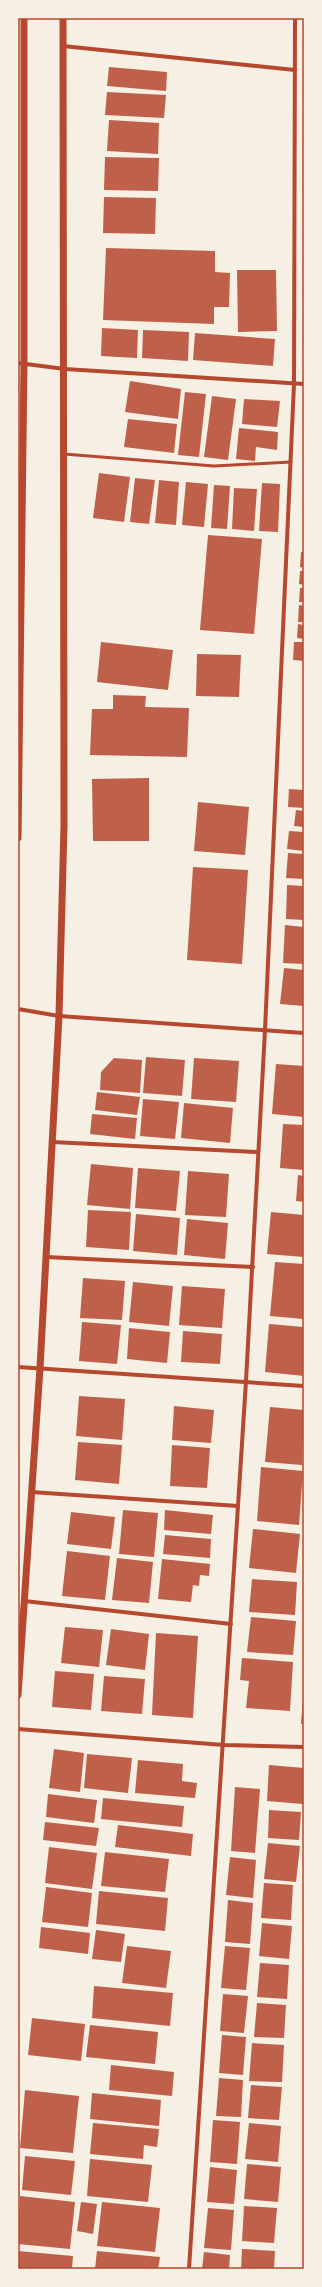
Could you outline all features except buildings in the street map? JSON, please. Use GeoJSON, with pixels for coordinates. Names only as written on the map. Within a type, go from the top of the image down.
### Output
{"type":"FeatureCollection","features":[{"type":"Feature","properties":{"kind":"street"},"geometry":{"type":"LineString","coordinates":[[18,838],[24,18]]}},
{"type":"Feature","properties":{"kind":"street"},"geometry":{"type":"LineString","coordinates":[[18,1695],[40,1368],[59,1016],[64,826],[65,369],[63,18]]}},
{"type":"Feature","properties":{"kind":"street"},"geometry":{"type":"LineString","coordinates":[[189,2269],[224,1745],[253,1267],[265,1030],[294,384],[295,18]]}},
{"type":"Feature","properties":{"kind":"street"},"geometry":{"type":"LineString","coordinates":[[63,46],[295,70]]}},
{"type":"Feature","properties":{"kind":"street"},"geometry":{"type":"LineString","coordinates":[[21,363],[65,369],[304,384]]}},
{"type":"Feature","properties":{"kind":"street"},"geometry":{"type":"LineString","coordinates":[[18,1009],[59,1016],[304,1033]]}},
{"type":"Feature","properties":{"kind":"street"},"geometry":{"type":"LineString","coordinates":[[52,1142],[258,1152]]}},
{"type":"Feature","properties":{"kind":"street"},"geometry":{"type":"LineString","coordinates":[[46,1257],[253,1267]]}},
{"type":"Feature","properties":{"kind":"street"},"geometry":{"type":"LineString","coordinates":[[18,1367],[304,1386]]}},
{"type":"Feature","properties":{"kind":"street"},"geometry":{"type":"LineString","coordinates":[[31,1492],[238,1506]]}},
{"type":"Feature","properties":{"kind":"street"},"geometry":{"type":"LineString","coordinates":[[24,1601],[231,1624]]}},
{"type":"Feature","properties":{"kind":"street"},"geometry":{"type":"LineString","coordinates":[[18,1729],[224,1745],[304,1747]]}},
{"type":"Feature","properties":{"kind":"lane"},"geometry":{"type":"LineString","coordinates":[[64,454],[214,466],[291,462]]}}]}
